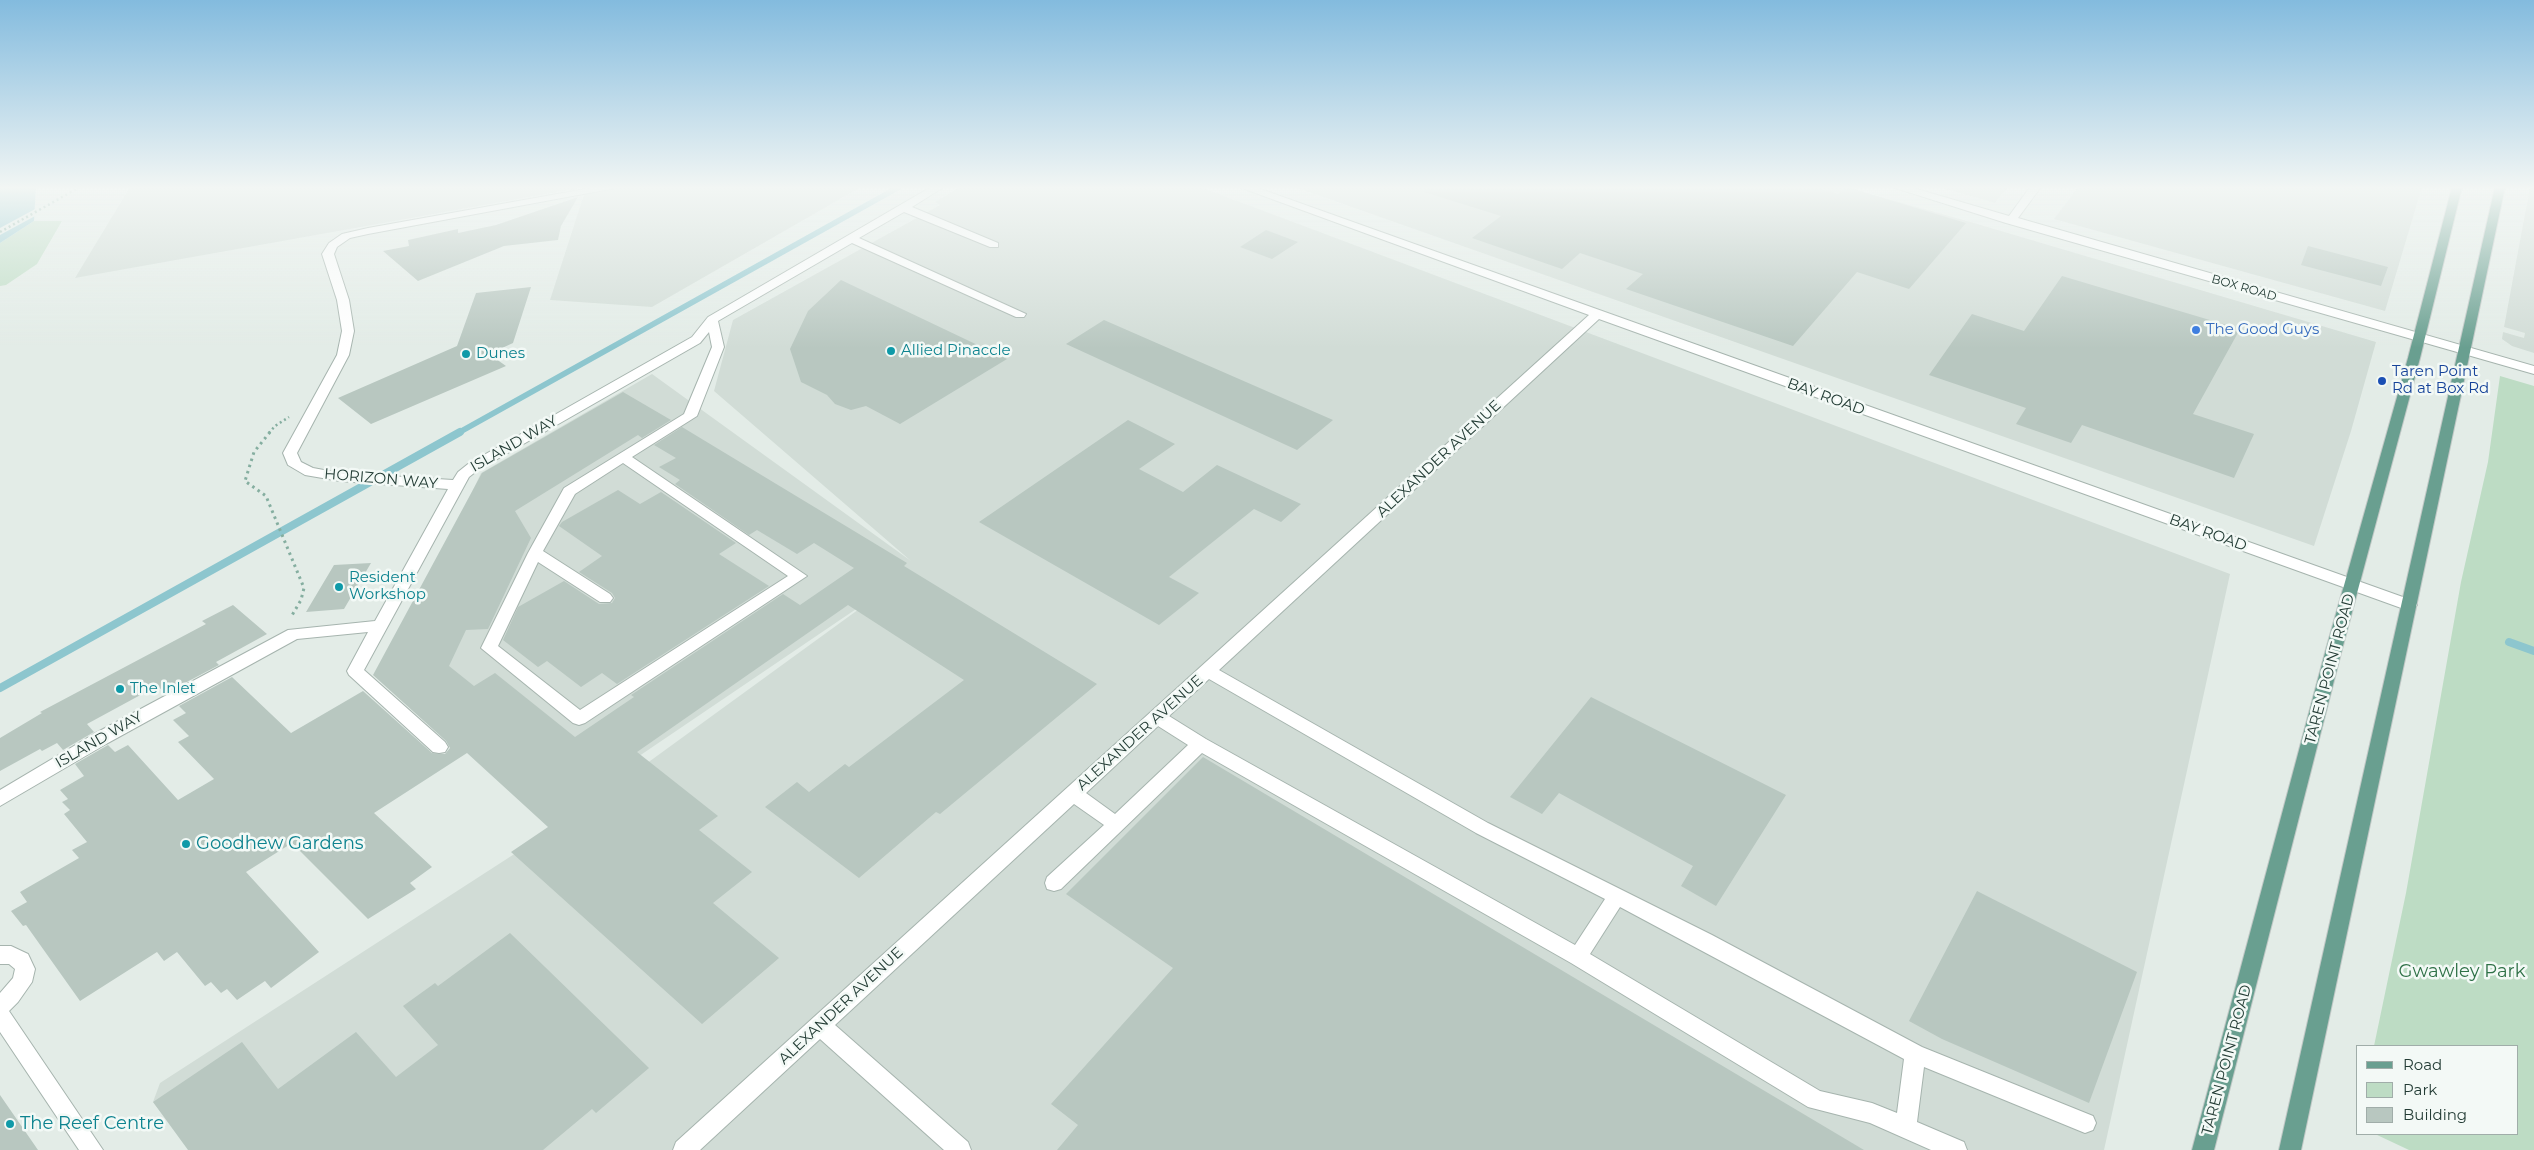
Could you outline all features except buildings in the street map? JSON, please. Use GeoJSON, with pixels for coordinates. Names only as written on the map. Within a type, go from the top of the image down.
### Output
{"type":"FeatureCollection","features":[{"type":"Feature","properties":{"kind":"main road","name":"TAREN POINT ROAD"},"geometry":{"type":"LineString","coordinates":[[2204,1150],[2443,241]]}},
{"type":"Feature","properties":{"kind":"main road"},"geometry":{"type":"LineString","coordinates":[[2290,1150],[2488,241]]}},
{"type":"Feature","properties":{"kind":"street","name":"HORIZON WAY"},"geometry":{"type":"LineString","coordinates":[[339,241],[333,245],[328,254],[344,300],[348,331],[343,355],[290,453],[296,465],[310,472],[390,482],[457,485]]}},
{"type":"Feature","properties":{"kind":"street"},"geometry":{"type":"LineString","coordinates":[[623,457],[799,576],[578,719],[489,648],[535,552],[569,491],[623,457],[690,416],[718,347],[712,320],[849,241]]}},
{"type":"Feature","properties":{"kind":"street"},"geometry":{"type":"LineString","coordinates":[[856,241],[1020,314]]}},
{"type":"Feature","properties":{"kind":"street"},"geometry":{"type":"LineString","coordinates":[[983,241],[994,245]]}},
{"type":"Feature","properties":{"kind":"street","name":"BAY ROAD"},"geometry":{"type":"LineString","coordinates":[[1390,241],[2409,606]]}},
{"type":"Feature","properties":{"kind":"street","name":"BOX ROAD"},"geometry":{"type":"LineString","coordinates":[[2082,241],[2534,370]]}},
{"type":"Feature","properties":{"kind":"street","name":"ALEXANDER AVENUE"},"geometry":{"type":"LineString","coordinates":[[684,1150],[1596,315]]}},
{"type":"Feature","properties":{"kind":"street","name":"ISLAND WAY"},"geometry":{"type":"LineString","coordinates":[[0,799],[100,739],[294,634],[378,626],[462,475],[696,340],[712,320]]}},
{"type":"Feature","properties":{"kind":"street"},"geometry":{"type":"LineString","coordinates":[[535,552],[605,598]]}},
{"type":"Feature","properties":{"kind":"street"},"geometry":{"type":"LineString","coordinates":[[378,626],[355,672],[439,747]]}},
{"type":"Feature","properties":{"kind":"street"},"geometry":{"type":"LineString","coordinates":[[1207,671],[1482,828],[1617,896],[1915,1054],[2085,1123]]}},
{"type":"Feature","properties":{"kind":"street"},"geometry":{"type":"LineString","coordinates":[[1157,717],[1200,744],[1578,957],[1816,1100],[1872,1113],[1956,1150]]}},
{"type":"Feature","properties":{"kind":"street"},"geometry":{"type":"LineString","coordinates":[[1054,883],[1200,744]]}},
{"type":"Feature","properties":{"kind":"street"},"geometry":{"type":"LineString","coordinates":[[1073,794],[1115,823]]}},
{"type":"Feature","properties":{"kind":"street"},"geometry":{"type":"LineString","coordinates":[[1578,957],[1617,896]]}},
{"type":"Feature","properties":{"kind":"street"},"geometry":{"type":"LineString","coordinates":[[0,955],[11,955],[22,960],[25,970],[22,982],[0,1006]]}},
{"type":"Feature","properties":{"kind":"street"},"geometry":{"type":"LineString","coordinates":[[0,1015],[92,1150]]}},
{"type":"Feature","properties":{"kind":"street"},"geometry":{"type":"LineString","coordinates":[[820,1025],[960,1150]]}},
{"type":"Feature","properties":{"kind":"street"},"geometry":{"type":"LineString","coordinates":[[1906,1127],[1915,1054]]}},
{"type":"Feature","properties":{"kind":"path"},"geometry":{"type":"LineString","coordinates":[[294,634],[290,619],[301,600],[304,588],[266,496],[246,481],[246,472],[254,452],[266,436],[283,419],[296,414]]}},
{"type":"Feature","properties":{"kind":"shaded area"},"geometry":{"type":"Polygon","coordinates":[[[98,241],[284,241],[75,278],[98,241]]]}},
{"type":"Feature","properties":{"kind":"shaded area"},"geometry":{"type":"Polygon","coordinates":[[[569,241],[768,241],[652,307],[550,300],[569,241]]]}},
{"type":"Feature","properties":{"kind":"shaded area"},"geometry":{"type":"Polygon","coordinates":[[[876,241],[1343,241],[2230,574],[2104,1150],[190,1150],[153,1102],[160,1083],[584,809],[899,580],[555,813],[389,669],[481,473],[652,374],[911,561],[714,391],[733,320],[876,241]]]}},
{"type":"Feature","properties":{"kind":"shaded area"},"geometry":{"type":"Polygon","coordinates":[[[1447,241],[2034,241],[2376,342],[2351,431],[2314,546],[1447,241]]]}},
{"type":"Feature","properties":{"kind":"shaded area"},"geometry":{"type":"Polygon","coordinates":[[[2132,241],[2406,241],[2385,311],[2132,241]]]}},
{"type":"Feature","properties":{"kind":"shaded area"},"geometry":{"type":"Polygon","coordinates":[[[2520,241],[2534,241],[2534,353],[2512,346],[2502,339],[2503,332],[2524,338],[2525,333],[2504,327],[2520,241]]]}},
{"type":"Feature","properties":{"kind":"green space"},"geometry":{"type":"Polygon","coordinates":[[[4,241],[51,241],[37,264],[6,285],[0,286],[0,243],[4,241]]]}},
{"type":"Feature","properties":{"kind":"green space","name":"Gwawley Park"},"geometry":{"type":"Polygon","coordinates":[[[2500,376],[2534,386],[2534,1150],[2409,1150],[2377,1135],[2519,1135],[2519,1045],[2374,1045],[2406,893],[2461,582],[2488,462],[2500,376]]]}},
{"type":"Feature","properties":{"kind":"waterway"},"geometry":{"type":"LineString","coordinates":[[458,433],[803,241]]}},
{"type":"Feature","properties":{"kind":"waterway"},"geometry":{"type":"LineString","coordinates":[[0,688],[460,432]]}},
{"type":"Feature","properties":{"kind":"waterway"},"geometry":{"type":"LineString","coordinates":[[2509,642],[2534,651]]}},
{"type":"Feature","properties":{"kind":"place","name":"The Good Guys"},"geometry":{"type":"Point","coordinates":[2196,330]}},
{"type":"Feature","properties":{"kind":"place","name":"Allied Pinaccle"},"geometry":{"type":"Point","coordinates":[891,351]}},
{"type":"Feature","properties":{"kind":"place","name":"Dunes"},"geometry":{"type":"Point","coordinates":[466,354]}},
{"type":"Feature","properties":{"kind":"place","name":"Taren Point Rd at Box Rd"},"geometry":{"type":"Point","coordinates":[2382,381]}},
{"type":"Feature","properties":{"kind":"place","name":"Resident Workshop"},"geometry":{"type":"Point","coordinates":[339,587]}},
{"type":"Feature","properties":{"kind":"place","name":"The Inlet"},"geometry":{"type":"Point","coordinates":[120,689]}},
{"type":"Feature","properties":{"kind":"place","name":"Goodhew Gardens"},"geometry":{"type":"Point","coordinates":[186,844]}},
{"type":"Feature","properties":{"kind":"place","name":"The Reef Centre"},"geometry":{"type":"Point","coordinates":[10,1124]}}]}
